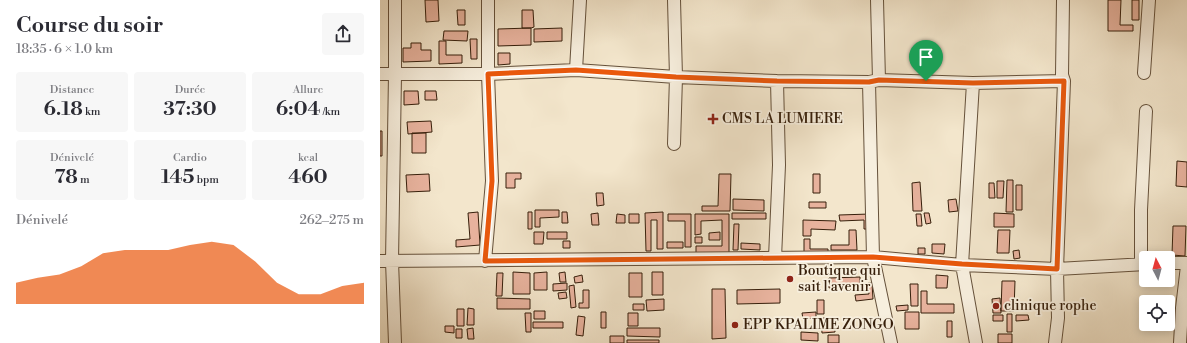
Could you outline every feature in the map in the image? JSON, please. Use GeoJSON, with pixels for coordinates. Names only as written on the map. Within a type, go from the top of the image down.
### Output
{"type":"FeatureCollection","features":[{"type":"Feature","properties":{"kind":"street"},"geometry":{"type":"LineString","coordinates":[[395,0],[395,74],[386,261],[396,343]]}},
{"type":"Feature","properties":{"kind":"street"},"geometry":{"type":"LineString","coordinates":[[485,261],[492,181],[488,74],[488,0]]}},
{"type":"Feature","properties":{"kind":"street"},"geometry":{"type":"LineString","coordinates":[[576,70],[580,0]]}},
{"type":"Feature","properties":{"kind":"street"},"geometry":{"type":"LineString","coordinates":[[674,0],[676,77],[674,144]]}},
{"type":"Feature","properties":{"kind":"street"},"geometry":{"type":"LineString","coordinates":[[877,0],[874,81],[873,257],[891,343]]}},
{"type":"Feature","properties":{"kind":"street"},"geometry":{"type":"LineString","coordinates":[[1055,343],[1058,318],[1057,269],[1064,81],[1062,75],[1063,0]]}},
{"type":"Feature","properties":{"kind":"street"},"geometry":{"type":"LineString","coordinates":[[1144,73],[1149,0]]}},
{"type":"Feature","properties":{"kind":"street"},"geometry":{"type":"LineString","coordinates":[[380,74],[488,74],[576,70],[676,77],[777,81],[973,83],[1064,81]]}},
{"type":"Feature","properties":{"kind":"street"},"geometry":{"type":"LineString","coordinates":[[775,258],[780,165],[777,81]]}},
{"type":"Feature","properties":{"kind":"street"},"geometry":{"type":"LineString","coordinates":[[973,83],[962,264],[976,343]]}},
{"type":"Feature","properties":{"kind":"street"},"geometry":{"type":"LineString","coordinates":[[1143,251],[1141,210],[1146,111]]}},
{"type":"Feature","properties":{"kind":"street"},"geometry":{"type":"LineString","coordinates":[[386,261],[873,257],[1057,269],[1139,264]]}},
{"type":"Feature","properties":{"kind":"street"},"geometry":{"type":"LineString","coordinates":[[1175,263],[1187,263]]}},
{"type":"Feature","properties":{"kind":"street"},"geometry":{"type":"LineString","coordinates":[[1180,343],[1187,266]]}},
{"type":"Feature","properties":{"kind":"building"},"geometry":{"type":"Polygon","coordinates":[[[425,0],[438,0],[439,21],[426,22],[425,0]]]}},
{"type":"Feature","properties":{"kind":"building"},"geometry":{"type":"Polygon","coordinates":[[[1108,0],[1121,0],[1120,25],[1133,25],[1133,31],[1108,31],[1108,0]]]}},
{"type":"Feature","properties":{"kind":"building"},"geometry":{"type":"Polygon","coordinates":[[[1132,0],[1139,0],[1139,20],[1132,20],[1132,0]]]}},
{"type":"Feature","properties":{"kind":"building"},"geometry":{"type":"Polygon","coordinates":[[[457,10],[465,10],[465,25],[458,25],[457,10]]]}},
{"type":"Feature","properties":{"kind":"building"},"geometry":{"type":"Polygon","coordinates":[[[522,10],[533,10],[534,27],[522,28],[522,10]]]}},
{"type":"Feature","properties":{"kind":"building"},"geometry":{"type":"Polygon","coordinates":[[[531,28],[531,45],[498,46],[498,29],[531,28]]]}},
{"type":"Feature","properties":{"kind":"building"},"geometry":{"type":"Polygon","coordinates":[[[562,28],[562,41],[534,42],[534,29],[562,28]]]}},
{"type":"Feature","properties":{"kind":"building"},"geometry":{"type":"Polygon","coordinates":[[[444,31],[468,31],[467,41],[443,40],[444,31]]]}},
{"type":"Feature","properties":{"kind":"building"},"geometry":{"type":"Polygon","coordinates":[[[470,39],[477,39],[477,59],[471,59],[470,39]]]}},
{"type":"Feature","properties":{"kind":"building"},"geometry":{"type":"Polygon","coordinates":[[[439,41],[446,41],[446,55],[462,55],[462,63],[439,64],[439,41]]]}},
{"type":"Feature","properties":{"kind":"building"},"geometry":{"type":"Polygon","coordinates":[[[411,43],[421,43],[421,50],[431,50],[431,61],[403,62],[403,48],[411,48],[411,43]]]}},
{"type":"Feature","properties":{"kind":"building"},"geometry":{"type":"Polygon","coordinates":[[[498,53],[510,53],[510,64],[498,65],[498,53]]]}},
{"type":"Feature","properties":{"kind":"building"},"geometry":{"type":"Polygon","coordinates":[[[404,91],[418,91],[419,104],[404,105],[404,91]]]}},
{"type":"Feature","properties":{"kind":"building"},"geometry":{"type":"Polygon","coordinates":[[[425,91],[436,91],[437,100],[425,100],[425,91]]]}},
{"type":"Feature","properties":{"kind":"building"},"geometry":{"type":"Polygon","coordinates":[[[431,121],[432,132],[408,134],[407,122],[431,121]]]}},
{"type":"Feature","properties":{"kind":"building"},"geometry":{"type":"Polygon","coordinates":[[[380,131],[382,131],[382,156],[380,156],[380,131]]]}},
{"type":"Feature","properties":{"kind":"building"},"geometry":{"type":"Polygon","coordinates":[[[412,133],[426,133],[426,153],[412,153],[412,133]]]}},
{"type":"Feature","properties":{"kind":"building"},"geometry":{"type":"Polygon","coordinates":[[[1177,161],[1187,162],[1187,187],[1176,186],[1177,161]]]}},
{"type":"Feature","properties":{"kind":"building"},"geometry":{"type":"Polygon","coordinates":[[[506,173],[521,173],[521,179],[515,179],[515,188],[506,188],[506,173]]]}},
{"type":"Feature","properties":{"kind":"building"},"geometry":{"type":"Polygon","coordinates":[[[429,174],[430,191],[407,192],[406,175],[429,174]]]}},
{"type":"Feature","properties":{"kind":"building"},"geometry":{"type":"Polygon","coordinates":[[[719,174],[731,174],[730,211],[702,211],[702,206],[718,206],[719,174]]]}},
{"type":"Feature","properties":{"kind":"building"},"geometry":{"type":"Polygon","coordinates":[[[813,174],[820,174],[820,193],[813,193],[813,174]]]}},
{"type":"Feature","properties":{"kind":"building"},"geometry":{"type":"Polygon","coordinates":[[[1007,180],[1013,180],[1013,212],[1006,212],[1007,180]]]}},
{"type":"Feature","properties":{"kind":"building"},"geometry":{"type":"Polygon","coordinates":[[[997,181],[1004,181],[1003,198],[997,198],[997,181]]]}},
{"type":"Feature","properties":{"kind":"building"},"geometry":{"type":"Polygon","coordinates":[[[920,182],[922,211],[913,211],[912,183],[920,182]]]}},
{"type":"Feature","properties":{"kind":"building"},"geometry":{"type":"Polygon","coordinates":[[[989,183],[994,183],[995,198],[989,198],[989,183]]]}},
{"type":"Feature","properties":{"kind":"building"},"geometry":{"type":"Polygon","coordinates":[[[1016,185],[1022,185],[1022,210],[1016,210],[1016,185]]]}},
{"type":"Feature","properties":{"kind":"building"},"geometry":{"type":"Polygon","coordinates":[[[596,193],[603,193],[604,205],[597,206],[596,193]]]}},
{"type":"Feature","properties":{"kind":"building"},"geometry":{"type":"Polygon","coordinates":[[[733,199],[764,200],[764,211],[733,210],[733,199]]]}},
{"type":"Feature","properties":{"kind":"building"},"geometry":{"type":"Polygon","coordinates":[[[956,199],[958,211],[949,212],[948,200],[956,199]]]}},
{"type":"Feature","properties":{"kind":"building"},"geometry":{"type":"Polygon","coordinates":[[[809,202],[826,202],[826,208],[809,208],[809,202]]]}},
{"type":"Feature","properties":{"kind":"building"},"geometry":{"type":"Polygon","coordinates":[[[535,210],[559,210],[559,217],[540,218],[540,227],[535,227],[535,210]]]}},
{"type":"Feature","properties":{"kind":"building"},"geometry":{"type":"Polygon","coordinates":[[[478,212],[480,245],[456,247],[456,240],[470,239],[468,213],[478,212]]]}},
{"type":"Feature","properties":{"kind":"building"},"geometry":{"type":"Polygon","coordinates":[[[528,212],[532,212],[532,229],[528,229],[528,212]]]}},
{"type":"Feature","properties":{"kind":"building"},"geometry":{"type":"Polygon","coordinates":[[[562,212],[567,212],[568,223],[562,223],[562,212]]]}},
{"type":"Feature","properties":{"kind":"building"},"geometry":{"type":"Polygon","coordinates":[[[663,212],[663,249],[657,249],[657,220],[651,220],[651,251],[646,251],[645,213],[663,212]]]}},
{"type":"Feature","properties":{"kind":"building"},"geometry":{"type":"Polygon","coordinates":[[[598,213],[599,225],[592,225],[591,214],[598,213]]]}},
{"type":"Feature","properties":{"kind":"building"},"geometry":{"type":"Polygon","coordinates":[[[732,213],[766,213],[766,219],[732,219],[732,213]]]}},
{"type":"Feature","properties":{"kind":"building"},"geometry":{"type":"Polygon","coordinates":[[[924,213],[929,213],[931,223],[926,224],[924,213]]]}},
{"type":"Feature","properties":{"kind":"building"},"geometry":{"type":"Polygon","coordinates":[[[994,213],[1014,214],[1014,227],[994,227],[994,213]]]}},
{"type":"Feature","properties":{"kind":"building"},"geometry":{"type":"Polygon","coordinates":[[[617,214],[625,215],[625,223],[616,223],[617,214]]]}},
{"type":"Feature","properties":{"kind":"building"},"geometry":{"type":"Polygon","coordinates":[[[629,214],[639,214],[639,223],[629,223],[629,214]]]}},
{"type":"Feature","properties":{"kind":"building"},"geometry":{"type":"Polygon","coordinates":[[[668,214],[691,214],[691,247],[685,247],[685,221],[668,221],[668,214]]]}},
{"type":"Feature","properties":{"kind":"building"},"geometry":{"type":"Polygon","coordinates":[[[695,214],[729,214],[729,253],[696,253],[696,246],[722,246],[722,220],[701,221],[701,234],[695,235],[695,214]]]}},
{"type":"Feature","properties":{"kind":"building"},"geometry":{"type":"Polygon","coordinates":[[[870,214],[871,229],[864,229],[864,220],[840,221],[839,215],[870,214]]]}},
{"type":"Feature","properties":{"kind":"building"},"geometry":{"type":"Polygon","coordinates":[[[916,214],[921,214],[922,226],[917,226],[916,214]]]}},
{"type":"Feature","properties":{"kind":"building"},"geometry":{"type":"Polygon","coordinates":[[[803,220],[836,221],[835,230],[811,229],[811,236],[803,236],[803,220]]]}},
{"type":"Feature","properties":{"kind":"building"},"geometry":{"type":"Polygon","coordinates":[[[734,224],[739,224],[738,250],[733,250],[734,224]]]}},
{"type":"Feature","properties":{"kind":"building"},"geometry":{"type":"Polygon","coordinates":[[[1173,226],[1186,226],[1185,256],[1175,255],[1175,251],[1172,251],[1173,226]]]}},
{"type":"Feature","properties":{"kind":"building"},"geometry":{"type":"Polygon","coordinates":[[[849,230],[856,230],[857,250],[831,250],[831,245],[849,245],[849,230]]]}},
{"type":"Feature","properties":{"kind":"building"},"geometry":{"type":"Polygon","coordinates":[[[998,230],[1010,230],[1009,253],[997,253],[998,230]]]}},
{"type":"Feature","properties":{"kind":"building"},"geometry":{"type":"Polygon","coordinates":[[[534,232],[544,232],[543,244],[534,244],[534,232]]]}},
{"type":"Feature","properties":{"kind":"building"},"geometry":{"type":"Polygon","coordinates":[[[547,232],[567,232],[567,239],[547,239],[547,232]]]}},
{"type":"Feature","properties":{"kind":"building"},"geometry":{"type":"Polygon","coordinates":[[[720,232],[720,240],[709,240],[709,233],[720,232]]]}},
{"type":"Feature","properties":{"kind":"building"},"geometry":{"type":"Polygon","coordinates":[[[695,237],[702,237],[702,243],[695,243],[695,237]]]}},
{"type":"Feature","properties":{"kind":"building"},"geometry":{"type":"Polygon","coordinates":[[[804,239],[810,239],[810,249],[828,249],[828,256],[804,257],[804,239]]]}},
{"type":"Feature","properties":{"kind":"building"},"geometry":{"type":"Polygon","coordinates":[[[563,241],[570,241],[570,248],[563,248],[563,241]]]}},
{"type":"Feature","properties":{"kind":"building"},"geometry":{"type":"Polygon","coordinates":[[[667,242],[683,242],[683,248],[667,248],[667,242]]]}},
{"type":"Feature","properties":{"kind":"building"},"geometry":{"type":"Polygon","coordinates":[[[741,243],[760,244],[760,250],[741,249],[741,243]]]}},
{"type":"Feature","properties":{"kind":"building"},"geometry":{"type":"Polygon","coordinates":[[[932,244],[945,244],[944,254],[932,253],[932,244]]]}},
{"type":"Feature","properties":{"kind":"building"},"geometry":{"type":"Polygon","coordinates":[[[918,248],[925,248],[925,254],[918,254],[918,248]]]}},
{"type":"Feature","properties":{"kind":"building"},"geometry":{"type":"Polygon","coordinates":[[[1019,250],[1020,258],[1014,259],[1013,251],[1019,250]]]}},
{"type":"Feature","properties":{"kind":"building"},"geometry":{"type":"Polygon","coordinates":[[[513,272],[530,273],[530,294],[513,294],[513,272]]]}},
{"type":"Feature","properties":{"kind":"building"},"geometry":{"type":"Polygon","coordinates":[[[547,272],[547,290],[534,290],[534,273],[547,272]]]}},
{"type":"Feature","properties":{"kind":"building"},"geometry":{"type":"Polygon","coordinates":[[[565,272],[566,282],[560,282],[559,273],[565,272]]]}},
{"type":"Feature","properties":{"kind":"building"},"geometry":{"type":"Polygon","coordinates":[[[652,272],[663,272],[663,295],[652,295],[652,272]]]}},
{"type":"Feature","properties":{"kind":"building"},"geometry":{"type":"Polygon","coordinates":[[[497,273],[503,273],[502,296],[496,296],[497,273]]]}},
{"type":"Feature","properties":{"kind":"building"},"geometry":{"type":"Polygon","coordinates":[[[629,273],[642,273],[642,297],[629,297],[629,273]]]}},
{"type":"Feature","properties":{"kind":"building"},"geometry":{"type":"Polygon","coordinates":[[[582,275],[583,282],[575,283],[574,277],[582,275]]]}},
{"type":"Feature","properties":{"kind":"building"},"geometry":{"type":"Polygon","coordinates":[[[936,275],[948,276],[947,288],[936,288],[936,275]]]}},
{"type":"Feature","properties":{"kind":"building"},"geometry":{"type":"Polygon","coordinates":[[[860,277],[860,287],[829,288],[829,278],[860,277]]]}},
{"type":"Feature","properties":{"kind":"building"},"geometry":{"type":"Polygon","coordinates":[[[1002,281],[1015,281],[1014,311],[1001,311],[1002,281]]]}},
{"type":"Feature","properties":{"kind":"building"},"geometry":{"type":"Polygon","coordinates":[[[567,283],[567,290],[553,291],[553,284],[567,283]]]}},
{"type":"Feature","properties":{"kind":"building"},"geometry":{"type":"Polygon","coordinates":[[[868,283],[872,283],[873,299],[856,301],[855,295],[869,294],[868,283]]]}},
{"type":"Feature","properties":{"kind":"building"},"geometry":{"type":"Polygon","coordinates":[[[910,284],[918,284],[918,306],[911,306],[910,284]]]}},
{"type":"Feature","properties":{"kind":"building"},"geometry":{"type":"Polygon","coordinates":[[[574,285],[576,307],[571,308],[569,286],[574,285]]]}},
{"type":"Feature","properties":{"kind":"building"},"geometry":{"type":"Polygon","coordinates":[[[712,289],[725,289],[726,338],[712,339],[712,289]]]}},
{"type":"Feature","properties":{"kind":"building"},"geometry":{"type":"Polygon","coordinates":[[[780,289],[780,303],[737,304],[737,290],[780,289]]]}},
{"type":"Feature","properties":{"kind":"building"},"geometry":{"type":"Polygon","coordinates":[[[583,290],[589,290],[589,308],[579,308],[579,303],[583,303],[583,290]]]}},
{"type":"Feature","properties":{"kind":"building"},"geometry":{"type":"Polygon","coordinates":[[[921,291],[927,291],[927,304],[954,304],[954,313],[921,313],[921,291]]]}},
{"type":"Feature","properties":{"kind":"building"},"geometry":{"type":"Polygon","coordinates":[[[566,292],[567,298],[559,299],[558,293],[566,292]]]}},
{"type":"Feature","properties":{"kind":"building"},"geometry":{"type":"Polygon","coordinates":[[[497,298],[530,299],[530,309],[497,309],[497,298]]]}},
{"type":"Feature","properties":{"kind":"building","name":"clinique rophe"},"geometry":{"type":"Polygon","coordinates":[[[1000,298],[1001,313],[993,313],[992,299],[1000,298]]]}},
{"type":"Feature","properties":{"kind":"building"},"geometry":{"type":"Polygon","coordinates":[[[664,299],[664,310],[647,311],[646,300],[664,299]]]}},
{"type":"Feature","properties":{"kind":"building"},"geometry":{"type":"Polygon","coordinates":[[[817,300],[824,300],[824,314],[817,314],[817,300]]]}},
{"type":"Feature","properties":{"kind":"building"},"geometry":{"type":"Polygon","coordinates":[[[633,304],[644,304],[644,310],[633,310],[633,304]]]}},
{"type":"Feature","properties":{"kind":"building"},"geometry":{"type":"Polygon","coordinates":[[[908,305],[908,310],[897,311],[896,306],[908,305]]]}},
{"type":"Feature","properties":{"kind":"building"},"geometry":{"type":"Polygon","coordinates":[[[468,308],[474,309],[474,325],[467,325],[468,308]]]}},
{"type":"Feature","properties":{"kind":"building"},"geometry":{"type":"Polygon","coordinates":[[[457,309],[464,309],[464,326],[457,326],[457,309]]]}},
{"type":"Feature","properties":{"kind":"building"},"geometry":{"type":"Polygon","coordinates":[[[534,311],[545,311],[545,319],[534,319],[534,311]]]}},
{"type":"Feature","properties":{"kind":"building"},"geometry":{"type":"Polygon","coordinates":[[[601,312],[606,312],[606,328],[601,328],[601,312]]]}},
{"type":"Feature","properties":{"kind":"building"},"geometry":{"type":"Polygon","coordinates":[[[816,312],[816,318],[803,319],[802,313],[816,312]]]}},
{"type":"Feature","properties":{"kind":"building"},"geometry":{"type":"Polygon","coordinates":[[[905,312],[919,312],[919,329],[905,329],[905,312]]]}},
{"type":"Feature","properties":{"kind":"building"},"geometry":{"type":"Polygon","coordinates":[[[525,313],[531,313],[531,332],[526,332],[525,313]]]}},
{"type":"Feature","properties":{"kind":"building"},"geometry":{"type":"Polygon","coordinates":[[[628,313],[638,313],[638,326],[628,326],[628,313]]]}},
{"type":"Feature","properties":{"kind":"building"},"geometry":{"type":"Polygon","coordinates":[[[1007,314],[1012,314],[1012,332],[1007,332],[1007,314]]]}},
{"type":"Feature","properties":{"kind":"building"},"geometry":{"type":"Polygon","coordinates":[[[993,315],[1003,315],[1003,321],[993,321],[993,315]]]}},
{"type":"Feature","properties":{"kind":"building"},"geometry":{"type":"Polygon","coordinates":[[[1016,315],[1028,315],[1029,320],[1016,321],[1016,315]]]}},
{"type":"Feature","properties":{"kind":"building"},"geometry":{"type":"Polygon","coordinates":[[[578,316],[585,317],[583,336],[576,335],[578,316]]]}},
{"type":"Feature","properties":{"kind":"building"},"geometry":{"type":"Polygon","coordinates":[[[821,318],[834,318],[835,332],[822,333],[821,318]]]}},
{"type":"Feature","properties":{"kind":"building"},"geometry":{"type":"Polygon","coordinates":[[[947,321],[952,321],[952,337],[947,337],[947,321]]]}},
{"type":"Feature","properties":{"kind":"building"},"geometry":{"type":"Polygon","coordinates":[[[533,322],[563,322],[563,328],[533,328],[533,322]]]}},
{"type":"Feature","properties":{"kind":"building"},"geometry":{"type":"Polygon","coordinates":[[[445,326],[454,326],[454,333],[445,332],[445,326]]]}},
{"type":"Feature","properties":{"kind":"building"},"geometry":{"type":"Polygon","coordinates":[[[473,328],[474,339],[468,339],[467,329],[473,328]]]}},
{"type":"Feature","properties":{"kind":"building"},"geometry":{"type":"Polygon","coordinates":[[[627,328],[660,328],[660,337],[627,336],[627,328]]]}},
{"type":"Feature","properties":{"kind":"building"},"geometry":{"type":"Polygon","coordinates":[[[456,329],[462,329],[462,338],[456,338],[456,329]]]}},
{"type":"Feature","properties":{"kind":"building"},"geometry":{"type":"Polygon","coordinates":[[[801,332],[818,333],[818,341],[801,340],[801,332]]]}},
{"type":"Feature","properties":{"kind":"building"},"geometry":{"type":"Polygon","coordinates":[[[998,334],[1012,334],[1012,343],[998,343],[998,334]]]}},
{"type":"Feature","properties":{"kind":"building"},"geometry":{"type":"Polygon","coordinates":[[[828,335],[839,335],[839,343],[828,343],[828,335]]]}},
{"type":"Feature","properties":{"kind":"building"},"geometry":{"type":"Polygon","coordinates":[[[610,336],[624,336],[624,343],[610,343],[610,336]]]}},
{"type":"Feature","properties":{"kind":"building"},"geometry":{"type":"Polygon","coordinates":[[[627,340],[659,340],[659,343],[627,343],[627,340]]]}},
{"type":"Feature","properties":{"kind":"place","name":"CMS LA LUMIERE"},"geometry":{"type":"Point","coordinates":[713,119]}},
{"type":"Feature","properties":{"kind":"place","name":"Boutique qui sait l'avenir"},"geometry":{"type":"Point","coordinates":[790,279]}},
{"type":"Feature","properties":{"kind":"place","name":"clinique rophe"},"geometry":{"type":"Point","coordinates":[996,306]}},
{"type":"Feature","properties":{"kind":"place","name":"EPP KPALIME ZONGO"},"geometry":{"type":"Point","coordinates":[735,325]}},
{"type":"Feature","properties":{"kind":"route"},"geometry":{"type":"LineString","coordinates":[[576,70],[676,77],[777,81],[926,81],[973,83],[1064,81],[1057,269],[873,257],[485,261],[492,181],[488,74],[576,70]]}}]}
